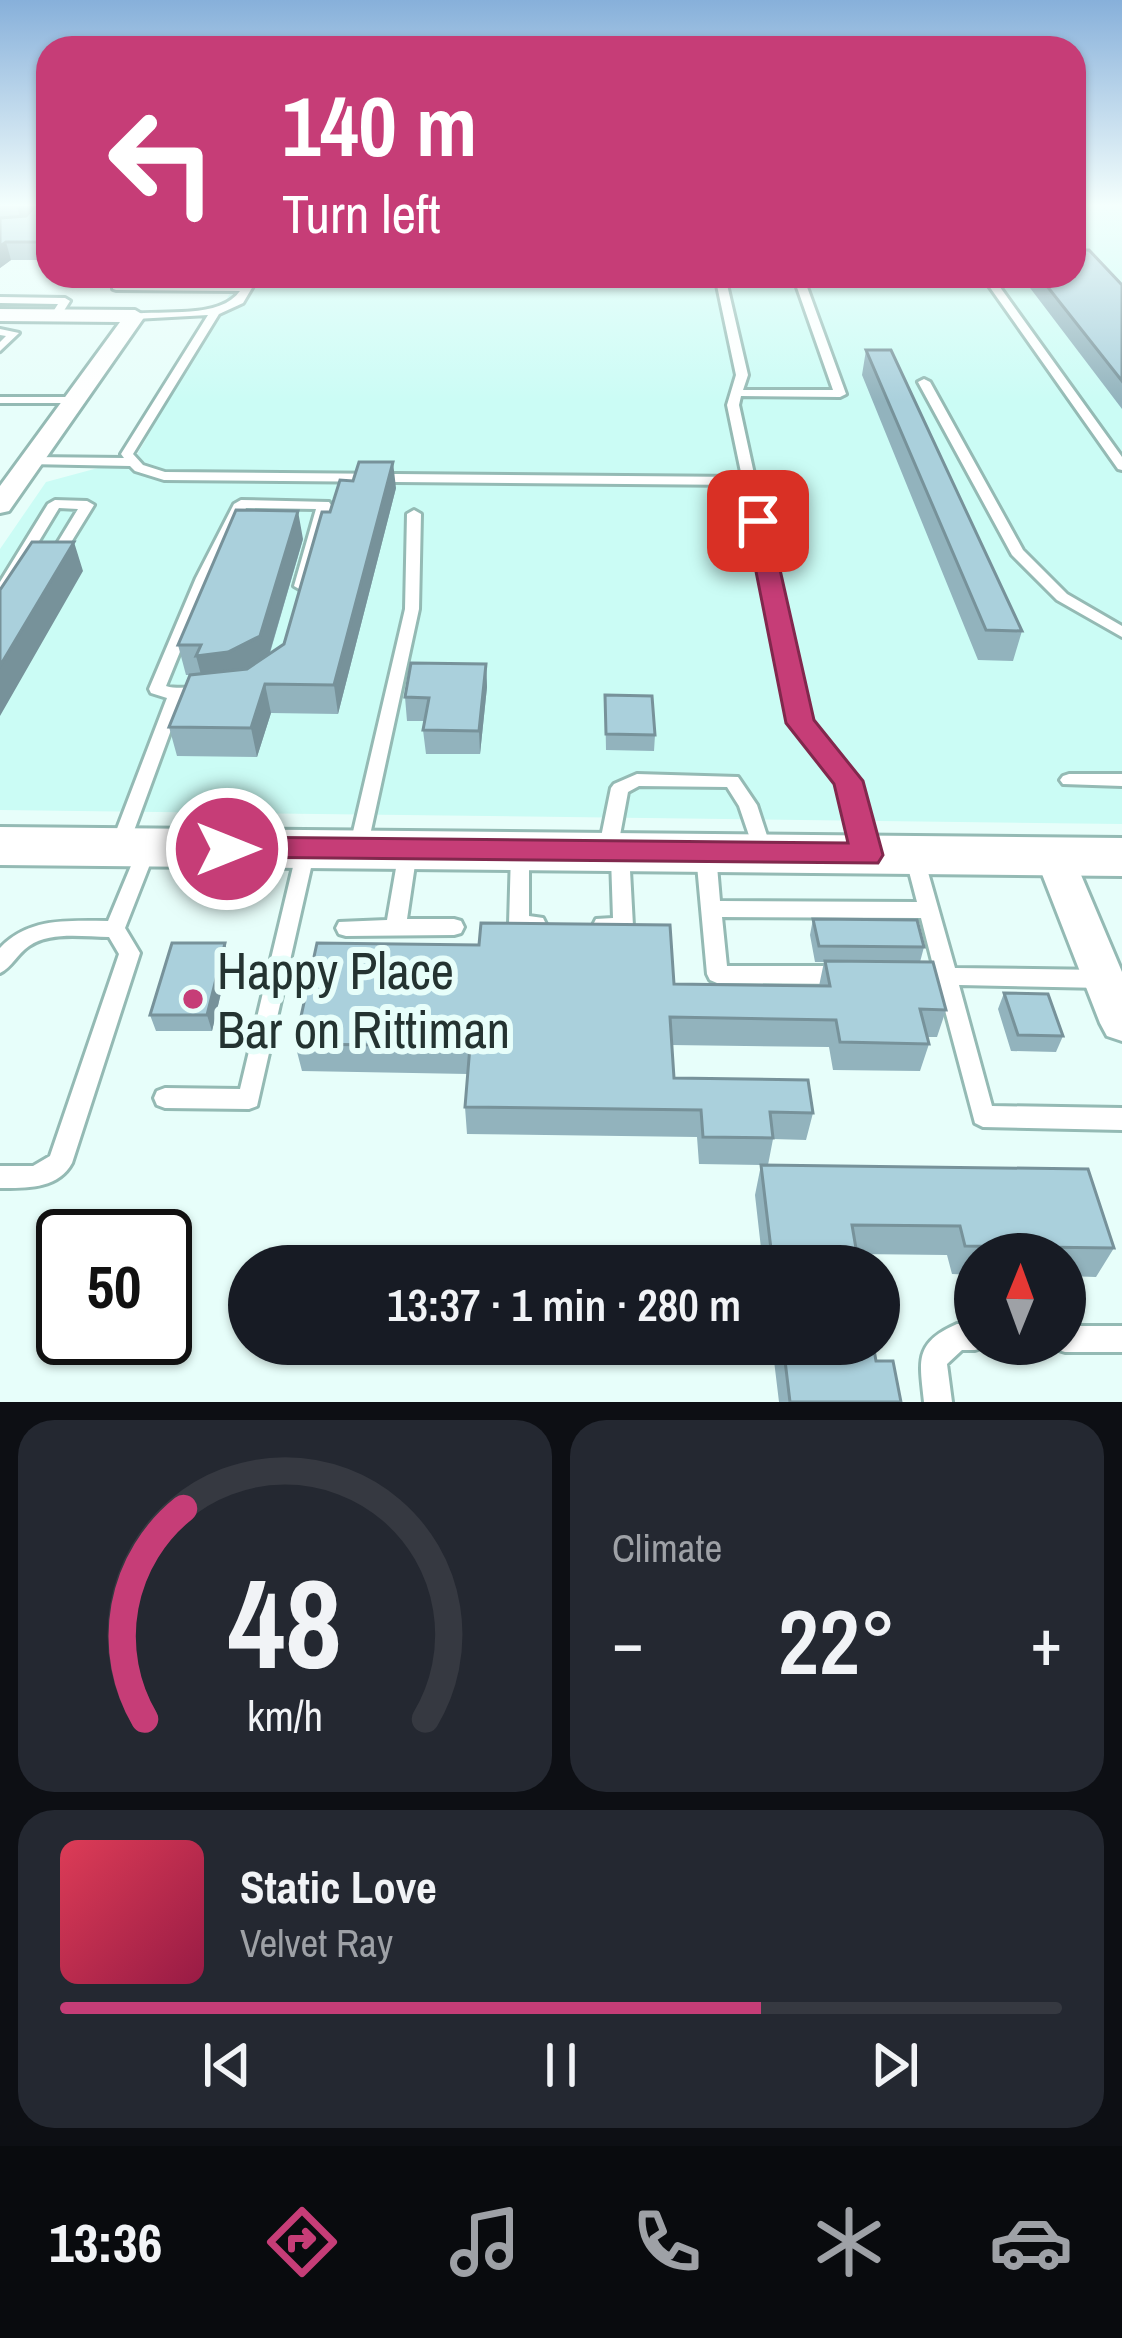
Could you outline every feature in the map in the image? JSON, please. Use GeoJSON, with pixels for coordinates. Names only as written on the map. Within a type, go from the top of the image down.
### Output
{"type":"FeatureCollection","features":[{"type":"Feature","properties":{"kind":"main road"},"geometry":{"type":"LineString","coordinates":[[0,847],[1122,857]]}},
{"type":"Feature","properties":{"kind":"street"},"geometry":{"type":"LineString","coordinates":[[0,315],[135,316]]}},
{"type":"Feature","properties":{"kind":"street"},"geometry":{"type":"LineString","coordinates":[[0,505],[135,316]]}},
{"type":"Feature","properties":{"kind":"street"},"geometry":{"type":"LineString","coordinates":[[1054,856],[1122,1024]]}},
{"type":"Feature","properties":{"kind":"lane"},"geometry":{"type":"LineString","coordinates":[[135,316],[215,312],[238,301],[246,288]]}},
{"type":"Feature","properties":{"kind":"lane"},"geometry":{"type":"LineString","coordinates":[[723,288],[742,375],[733,405],[800,723],[848,781],[929,910],[935,976],[983,1116],[1122,1119]]}},
{"type":"Feature","properties":{"kind":"lane"},"geometry":{"type":"LineString","coordinates":[[736,393],[840,394],[802,288]]}},
{"type":"Feature","properties":{"kind":"lane"},"geometry":{"type":"LineString","coordinates":[[996,288],[1122,466]]}},
{"type":"Feature","properties":{"kind":"lane"},"geometry":{"type":"LineString","coordinates":[[0,300],[65,301],[56,316]]}},
{"type":"Feature","properties":{"kind":"lane"},"geometry":{"type":"LineString","coordinates":[[215,312],[127,454],[164,476],[749,481]]}},
{"type":"Feature","properties":{"kind":"lane"},"geometry":{"type":"LineString","coordinates":[[0,332],[14,332],[0,348]]}},
{"type":"Feature","properties":{"kind":"lane"},"geometry":{"type":"LineString","coordinates":[[923,382],[1017,552],[1062,596],[1122,632]]}},
{"type":"Feature","properties":{"kind":"lane"},"geometry":{"type":"LineString","coordinates":[[0,400],[74,400]]}},
{"type":"Feature","properties":{"kind":"lane"},"geometry":{"type":"LineString","coordinates":[[31,461],[134,462]]}},
{"type":"Feature","properties":{"kind":"lane"},"geometry":{"type":"LineString","coordinates":[[0,594],[25,553],[55,504],[87,505],[57,554],[25,553]]}},
{"type":"Feature","properties":{"kind":"lane"},"geometry":{"type":"LineString","coordinates":[[214,693],[176,695],[157,688],[203,578],[241,504],[324,505],[295,608]]}},
{"type":"Feature","properties":{"kind":"lane"},"geometry":{"type":"LineString","coordinates":[[396,927],[383,850],[412,610],[414,514]]}},
{"type":"Feature","properties":{"kind":"lane"},"geometry":{"type":"LineString","coordinates":[[0,1178],[36,1177],[60,1163],[130,953],[116,929],[133,848],[176,695]]}},
{"type":"Feature","properties":{"kind":"lane"},"geometry":{"type":"LineString","coordinates":[[520,852],[519,924],[623,926],[613,852],[620,788],[638,780],[708,780],[732,781],[748,805],[764,854]]}},
{"type":"Feature","properties":{"kind":"lane"},"geometry":{"type":"LineString","coordinates":[[1069,780],[1122,780]]}},
{"type":"Feature","properties":{"kind":"lane"},"geometry":{"type":"LineString","coordinates":[[165,1099],[249,1099],[306,849]]}},
{"type":"Feature","properties":{"kind":"lane"},"geometry":{"type":"LineString","coordinates":[[706,854],[717,974],[855,975]]}},
{"type":"Feature","properties":{"kind":"lane"},"geometry":{"type":"LineString","coordinates":[[711,908],[929,910]]}},
{"type":"Feature","properties":{"kind":"lane"},"geometry":{"type":"LineString","coordinates":[[346,928],[454,927]]}},
{"type":"Feature","properties":{"kind":"lane"},"geometry":{"type":"LineString","coordinates":[[0,965],[11,944],[33,931],[116,929]]}},
{"type":"Feature","properties":{"kind":"lane"},"geometry":{"type":"LineString","coordinates":[[935,976],[1103,979]]}},
{"type":"Feature","properties":{"kind":"lane"},"geometry":{"type":"LineString","coordinates":[[1086,1339],[1122,1339]]}},
{"type":"Feature","properties":{"kind":"lane"},"geometry":{"type":"LineString","coordinates":[[938,1402],[933,1359],[954,1340]]}},
{"type":"Feature","properties":{"kind":"shaded area"},"geometry":{"type":"Polygon","coordinates":[[[1086,271],[1122,271],[1122,824],[0,810],[0,549],[46,482],[135,458],[233,288],[1086,288],[1086,271]]]}},
{"type":"Feature","properties":{"kind":"building"},"geometry":{"type":"Polygon","coordinates":[[[1086,271],[1109,271],[1122,285],[1122,381],[1048,288],[1086,288],[1086,271]]]}},
{"type":"Feature","properties":{"kind":"building"},"geometry":{"type":"Polygon","coordinates":[[[866,350],[891,350],[1022,631],[986,630],[866,350]]]}},
{"type":"Feature","properties":{"kind":"building"},"geometry":{"type":"Polygon","coordinates":[[[359,462],[393,462],[334,685],[265,684],[251,728],[169,727],[190,675],[247,669],[284,644],[322,512],[330,512],[340,480],[353,481],[359,462]]]}},
{"type":"Feature","properties":{"kind":"building"},"geometry":{"type":"Polygon","coordinates":[[[236,510],[298,511],[260,636],[228,652],[196,656],[201,645],[178,645],[236,510]]]}},
{"type":"Feature","properties":{"kind":"building"},"geometry":{"type":"Polygon","coordinates":[[[32,542],[74,542],[0,666],[0,590],[32,542]]]}},
{"type":"Feature","properties":{"kind":"building"},"geometry":{"type":"Polygon","coordinates":[[[411,663],[486,664],[479,731],[423,730],[429,698],[405,697],[411,663]]]}},
{"type":"Feature","properties":{"kind":"building"},"geometry":{"type":"Polygon","coordinates":[[[605,695],[652,696],[655,735],[606,734],[605,695]]]}},
{"type":"Feature","properties":{"kind":"building"},"geometry":{"type":"Polygon","coordinates":[[[813,919],[917,920],[924,947],[819,946],[813,919]]]}},
{"type":"Feature","properties":{"kind":"building"},"geometry":{"type":"Polygon","coordinates":[[[481,923],[670,925],[674,984],[830,986],[825,961],[933,962],[946,1010],[920,1009],[929,1044],[840,1042],[836,1020],[670,1017],[674,1078],[808,1080],[813,1113],[770,1112],[773,1138],[703,1137],[701,1110],[465,1107],[470,1046],[295,1044],[317,943],[479,945],[481,923]]]}},
{"type":"Feature","properties":{"kind":"building","name":"Happy Place Bar on Rittiman"},"geometry":{"type":"Polygon","coordinates":[[[172,943],[225,943],[207,1015],[150,1015],[172,943]]]}},
{"type":"Feature","properties":{"kind":"building"},"geometry":{"type":"Polygon","coordinates":[[[1004,993],[1048,994],[1063,1036],[1018,1035],[1004,993]]]}},
{"type":"Feature","properties":{"kind":"building"},"geometry":{"type":"Polygon","coordinates":[[[761,1165],[1088,1169],[1114,1248],[1086,1248],[1086,1233],[962,1233],[960,1226],[852,1225],[855,1245],[771,1245],[761,1165]]]}},
{"type":"Feature","properties":{"kind":"building"},"geometry":{"type":"Polygon","coordinates":[[[786,1365],[894,1365],[901,1402],[790,1402],[786,1365]]]}},
{"type":"Feature","properties":{"kind":"place","name":"Happy Place Bar on Rittiman"},"geometry":{"type":"Point","coordinates":[193,999]}},
{"type":"Feature","properties":{"kind":"route"},"geometry":{"type":"LineString","coordinates":[[227,849],[867,855],[848,781],[800,723],[758,521]]}}]}
